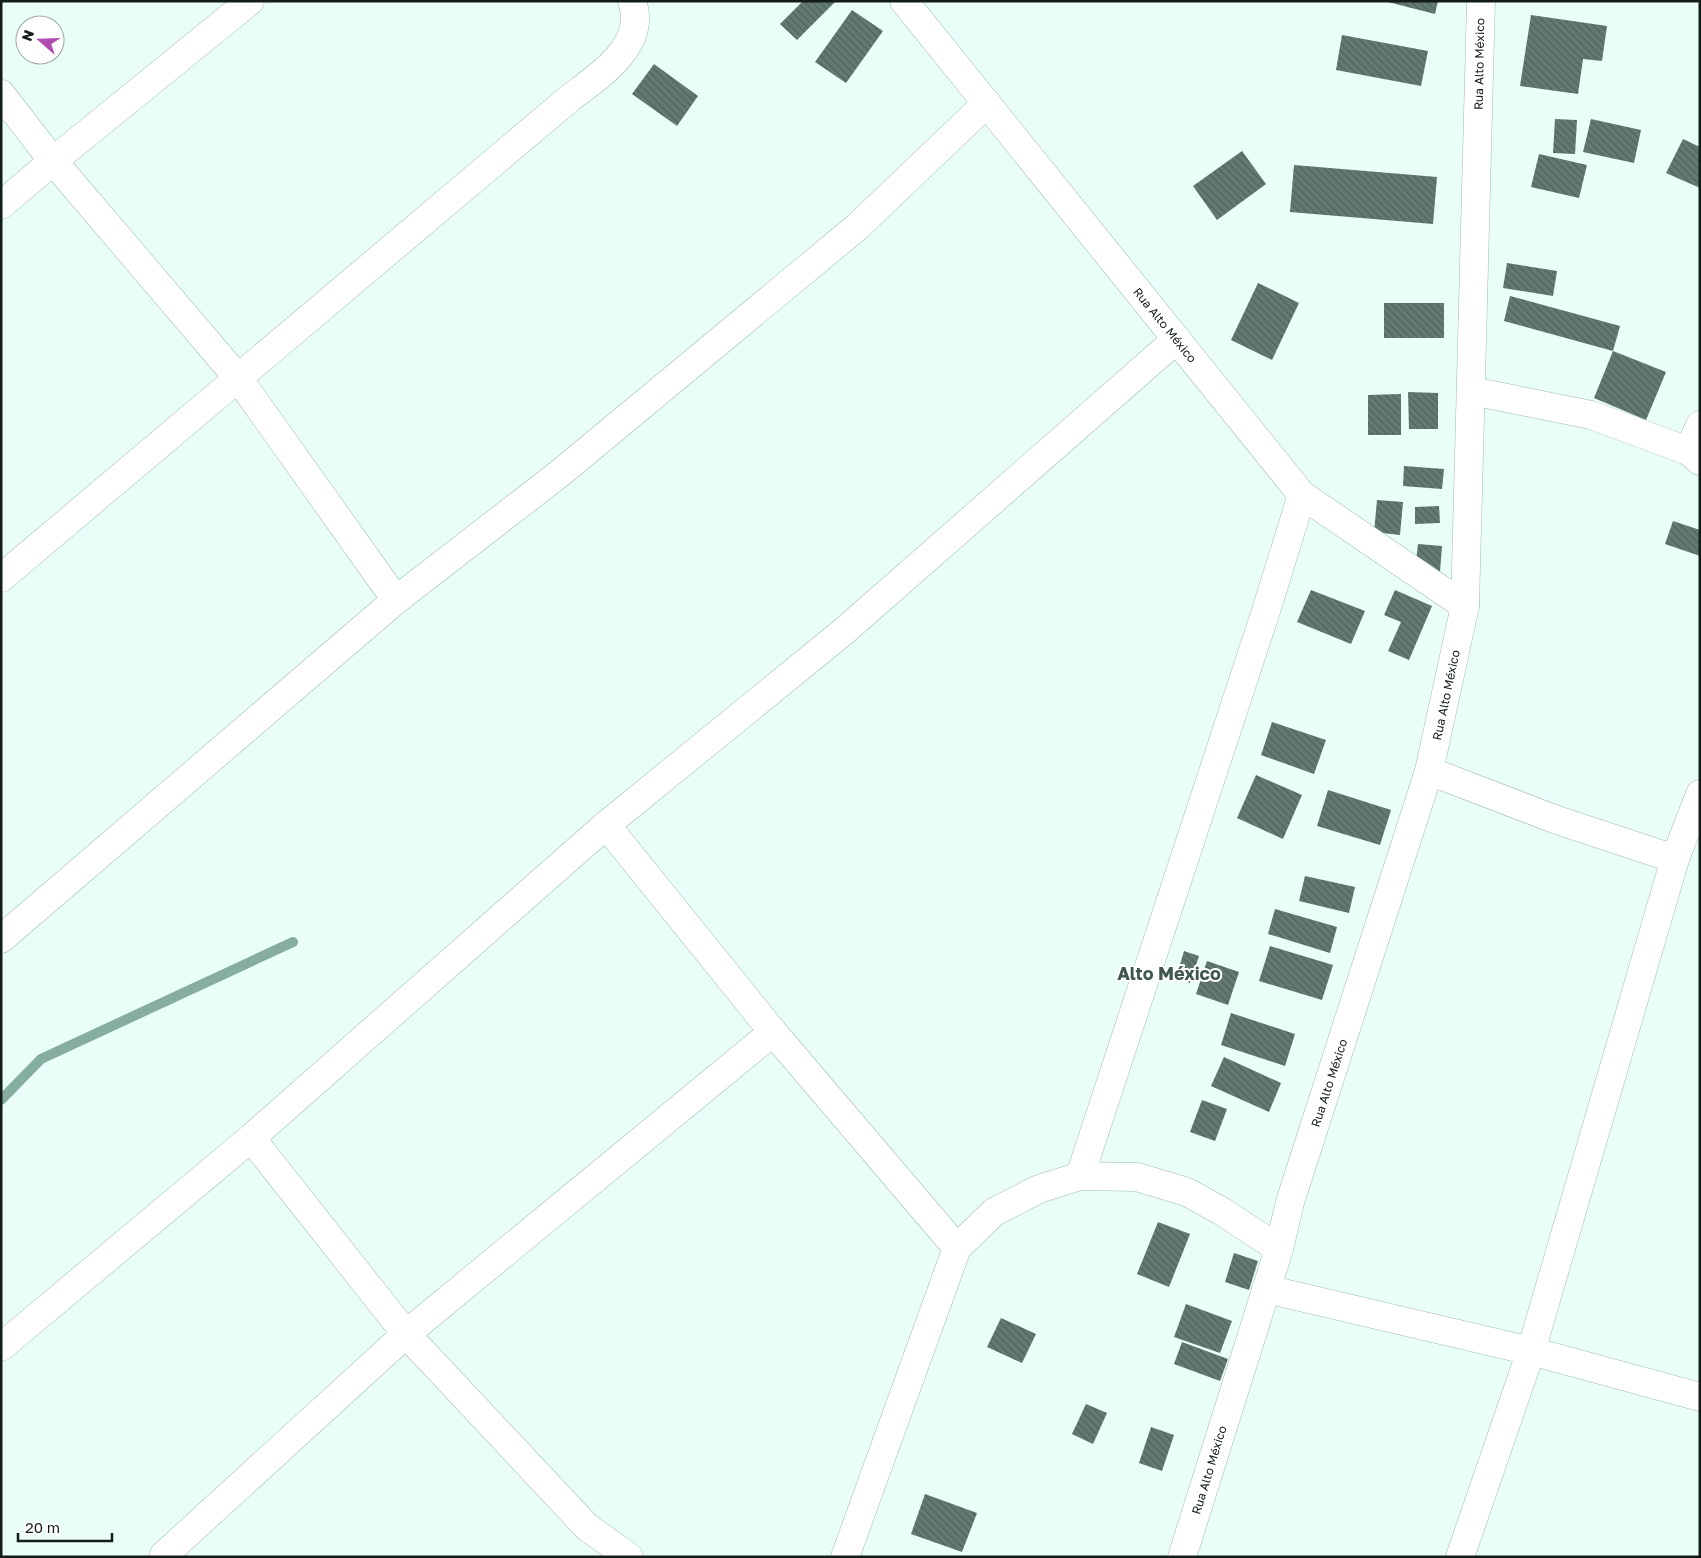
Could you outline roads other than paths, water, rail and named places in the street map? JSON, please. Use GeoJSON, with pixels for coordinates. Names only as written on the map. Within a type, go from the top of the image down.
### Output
{"type":"FeatureCollection","features":[{"type":"Feature","properties":{"kind":"street"},"geometry":{"type":"LineString","coordinates":[[1,205],[250,1]]}},
{"type":"Feature","properties":{"kind":"street"},"geometry":{"type":"LineString","coordinates":[[1,578],[610,66],[621,54],[633,33],[636,20],[632,1]]}},
{"type":"Feature","properties":{"kind":"street","name":"Rua Alto México"},"geometry":{"type":"LineString","coordinates":[[904,1],[1302,495],[1465,606]]}},
{"type":"Feature","properties":{"kind":"street","name":"Rua Alto México"},"geometry":{"type":"LineString","coordinates":[[1182,1557],[1279,1248],[1290,1202],[1429,771],[1465,606],[1481,1]]}},
{"type":"Feature","properties":{"kind":"street"},"geometry":{"type":"LineString","coordinates":[[1,94],[53,161],[238,378],[396,600]]}},
{"type":"Feature","properties":{"kind":"street"},"geometry":{"type":"LineString","coordinates":[[1,939],[396,600],[559,474],[857,227],[987,103]]}},
{"type":"Feature","properties":{"kind":"street"},"geometry":{"type":"LineString","coordinates":[[1,1347],[251,1138],[606,825],[843,632],[1177,339]]}},
{"type":"Feature","properties":{"kind":"street"},"geometry":{"type":"LineString","coordinates":[[1472,391],[1591,415],[1694,456],[1700,425]]}},
{"type":"Feature","properties":{"kind":"street"},"geometry":{"type":"LineString","coordinates":[[1080,1176],[1262,623],[1302,495]]}},
{"type":"Feature","properties":{"kind":"street"},"geometry":{"type":"LineString","coordinates":[[1429,771],[1557,820],[1675,859]]}},
{"type":"Feature","properties":{"kind":"street"},"geometry":{"type":"LineString","coordinates":[[1460,1557],[1531,1351],[1675,859],[1700,794]]}},
{"type":"Feature","properties":{"kind":"street"},"geometry":{"type":"LineString","coordinates":[[606,825],[773,1032],[957,1248]]}},
{"type":"Feature","properties":{"kind":"street"},"geometry":{"type":"LineString","coordinates":[[164,1555],[406,1334],[773,1032]]}},
{"type":"Feature","properties":{"kind":"street"},"geometry":{"type":"LineString","coordinates":[[251,1138],[406,1334],[588,1527],[629,1557]]}},
{"type":"Feature","properties":{"kind":"street"},"geometry":{"type":"LineString","coordinates":[[845,1557],[957,1248],[994,1212],[1039,1189],[1080,1176],[1137,1177],[1187,1192],[1223,1212],[1279,1248]]}},
{"type":"Feature","properties":{"kind":"street"},"geometry":{"type":"LineString","coordinates":[[1266,1289],[1531,1351],[1700,1397]]}},
{"type":"Feature","properties":{"kind":"waterway"},"geometry":{"type":"LineString","coordinates":[[1,1100],[41,1059],[293,942]]}},
{"type":"Feature","properties":{"kind":"district","name":"Alto México"},"geometry":{"type":"Point","coordinates":[1169,973]}}]}
